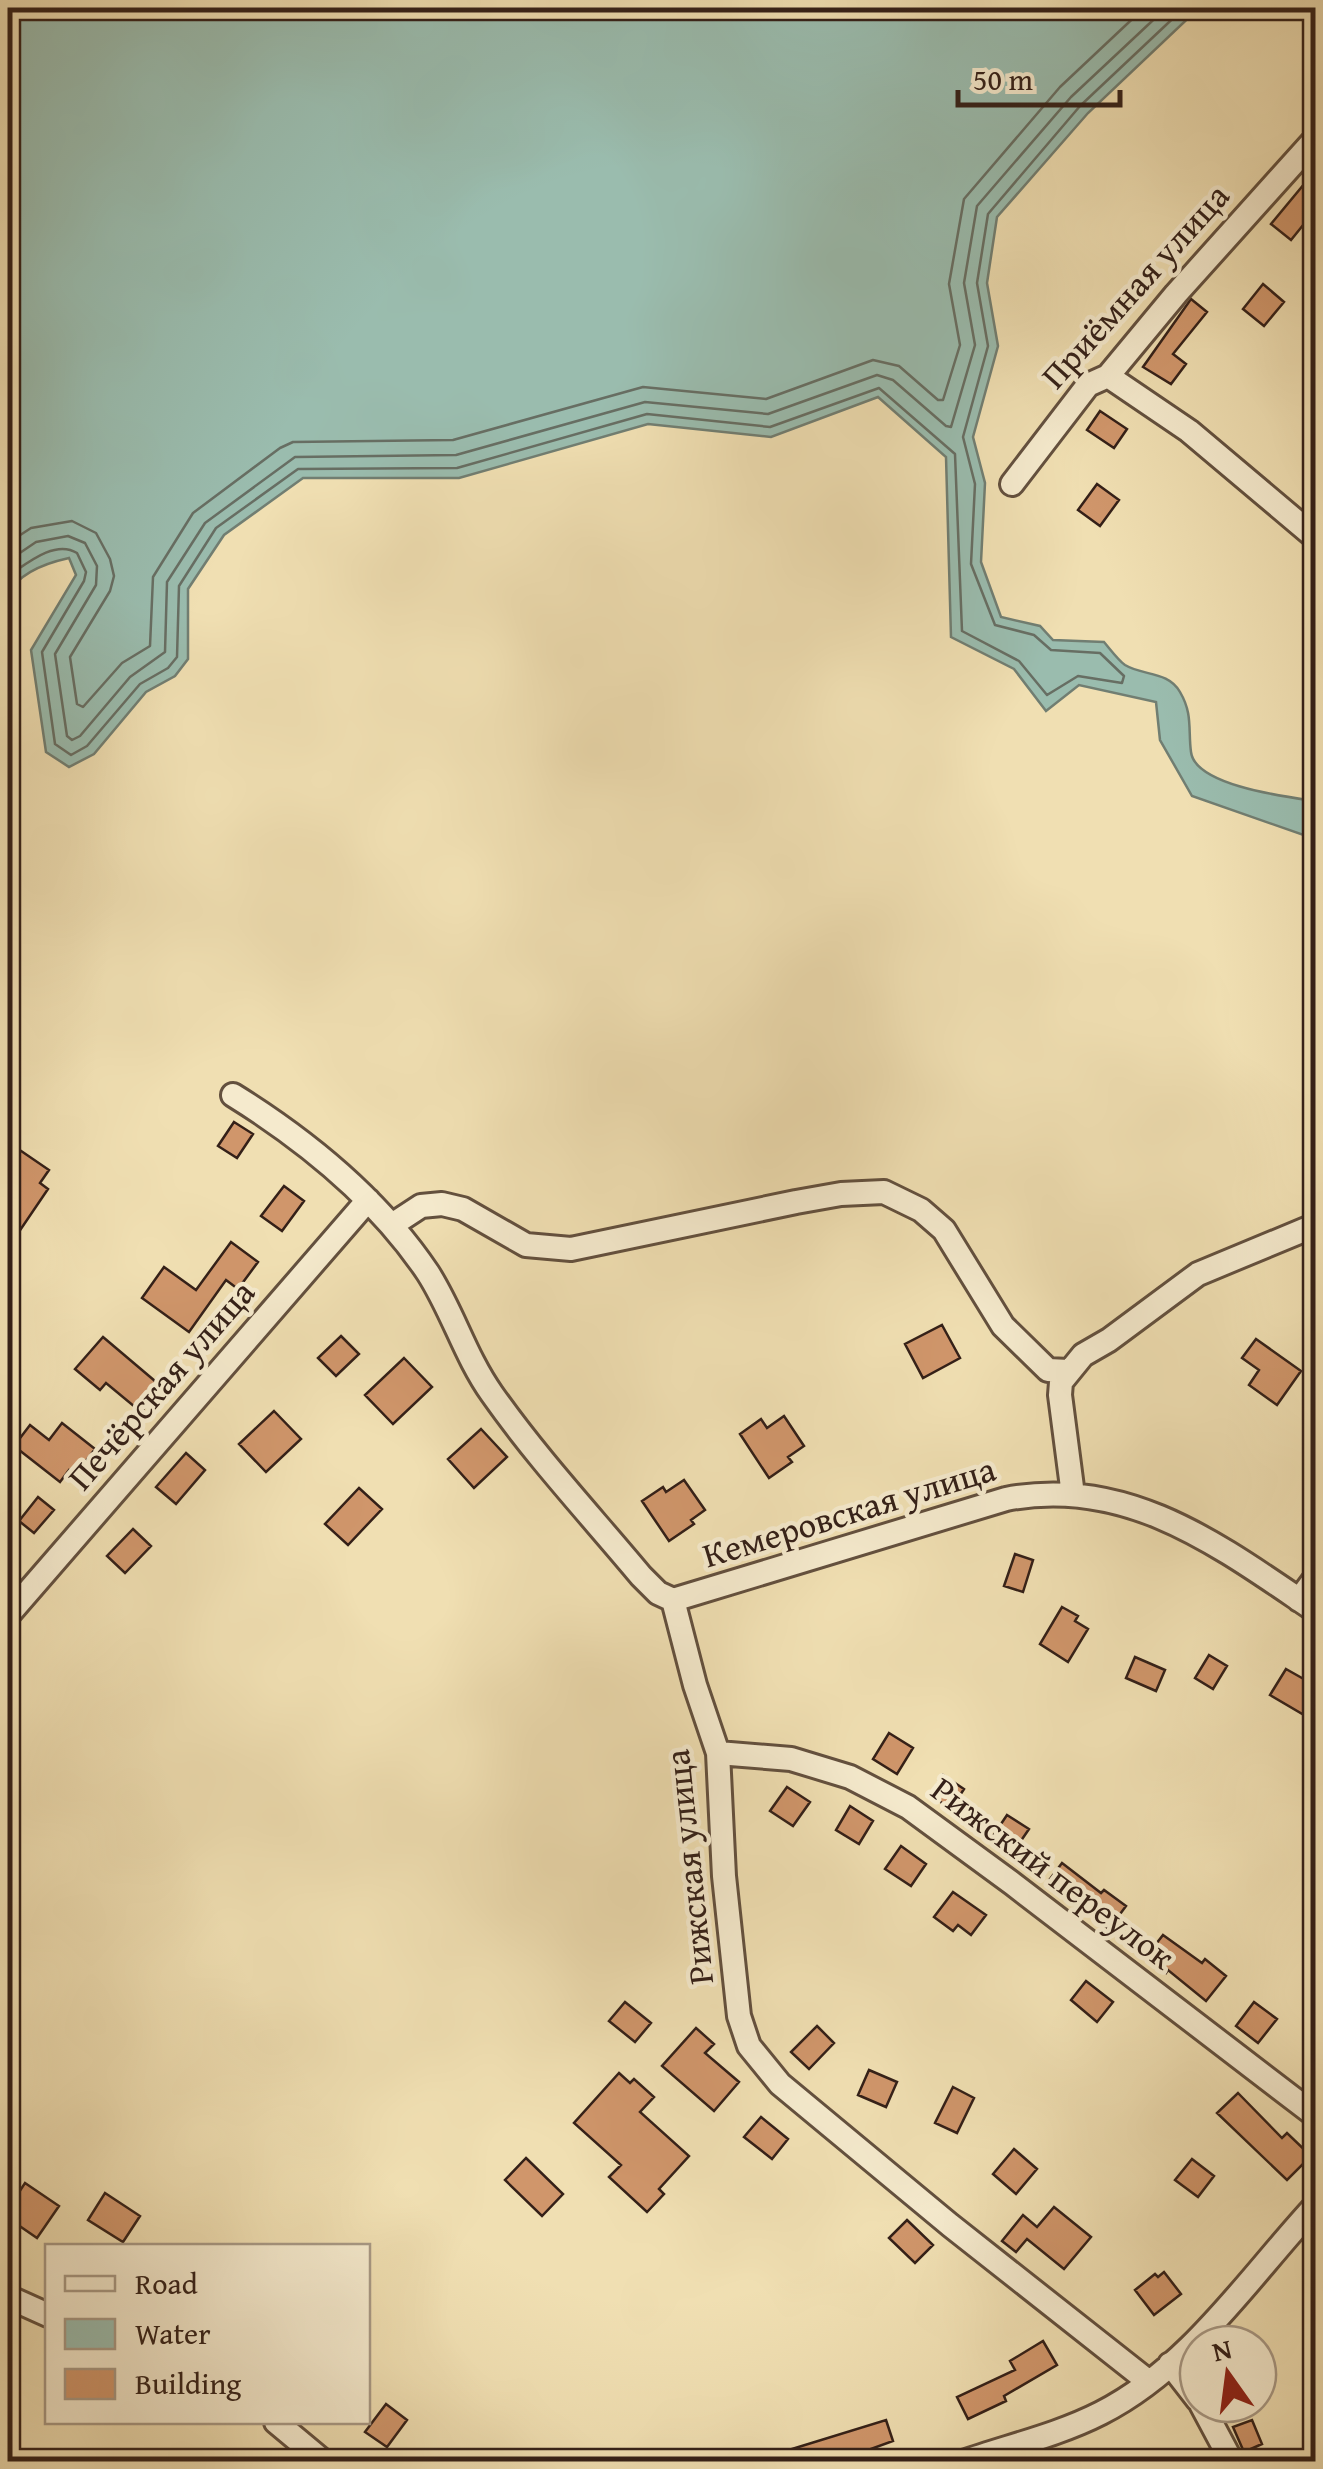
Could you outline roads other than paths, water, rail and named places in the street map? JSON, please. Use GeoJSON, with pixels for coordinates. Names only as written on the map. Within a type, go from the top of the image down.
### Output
{"type":"FeatureCollection","features":[{"type":"Feature","properties":{"kind":"street","name":"Приёмная улица"},"geometry":{"type":"LineString","coordinates":[[1012,484],[1088,385],[1108,376],[1316,138]]}},
{"type":"Feature","properties":{"kind":"street"},"geometry":{"type":"LineString","coordinates":[[1108,376],[1189,431],[1316,538]]}},
{"type":"Feature","properties":{"kind":"street"},"geometry":{"type":"LineString","coordinates":[[233,1094],[296,1138],[392,1226],[428,1274],[450,1312],[470,1361],[524,1438],[641,1576],[658,1593],[673,1600]]}},
{"type":"Feature","properties":{"kind":"street"},"geometry":{"type":"LineString","coordinates":[[392,1226],[421,1206],[442,1204],[462,1209],[526,1244],[571,1249],[796,1202],[884,1192],[920,1210],[944,1230],[1003,1326],[1048,1370],[1068,1371]]}},
{"type":"Feature","properties":{"kind":"street","name":"Печёрская улица"},"geometry":{"type":"LineString","coordinates":[[8,1615],[368,1200]]}},
{"type":"Feature","properties":{"kind":"street"},"geometry":{"type":"LineString","coordinates":[[1073,1495],[1060,1394],[1068,1371],[1082,1356],[1198,1274],[1316,1225]]}},
{"type":"Feature","properties":{"kind":"street","name":"Кемеровская улица"},"geometry":{"type":"LineString","coordinates":[[673,1600],[1006,1499],[1073,1495],[1156,1515],[1191,1529],[1307,1606]]}},
{"type":"Feature","properties":{"kind":"street"},"geometry":{"type":"LineString","coordinates":[[1307,1606],[1316,1577]]}},
{"type":"Feature","properties":{"kind":"street","name":"Рижская улица"},"geometry":{"type":"LineString","coordinates":[[673,1600],[695,1686],[718,1752],[726,1893],[739,2016],[750,2046],[780,2084],[950,2226],[1149,2382]]}},
{"type":"Feature","properties":{"kind":"street","name":"Рижский переулок"},"geometry":{"type":"LineString","coordinates":[[718,1752],[791,1759],[850,1776],[908,1807],[1316,2116]]}},
{"type":"Feature","properties":{"kind":"street"},"geometry":{"type":"LineString","coordinates":[[963,2462],[1074,2425],[1103,2412],[1149,2382],[1202,2333],[1316,2205]]}},
{"type":"Feature","properties":{"kind":"street"},"geometry":{"type":"LineString","coordinates":[[8,2298],[45,2314]]}},
{"type":"Feature","properties":{"kind":"street"},"geometry":{"type":"LineString","coordinates":[[1170,2364],[1178,2374]]}},
{"type":"Feature","properties":{"kind":"street"},"geometry":{"type":"LineString","coordinates":[[278,2424],[324,2462]]}},
{"type":"Feature","properties":{"kind":"street"},"geometry":{"type":"LineString","coordinates":[[1211,2424],[1232,2462]]}},
{"type":"Feature","properties":{"kind":"water"},"geometry":{"type":"Polygon","coordinates":[[[8,8],[1199,8],[1088,113],[997,217],[987,283],[998,346],[973,437],[985,483],[981,562],[1001,617],[1040,626],[1053,640],[1104,642],[1125,665],[1169,680],[1187,708],[1191,752],[1196,764],[1244,788],[1315,801],[1315,839],[1192,796],[1160,740],[1156,702],[1079,685],[1046,711],[1014,669],[951,637],[946,457],[878,397],[771,437],[648,424],[459,478],[303,478],[224,535],[188,589],[188,659],[175,676],[146,692],[94,754],[69,767],[46,752],[31,650],[76,575],[69,558],[34,570],[8,594],[8,8]]]}}]}
